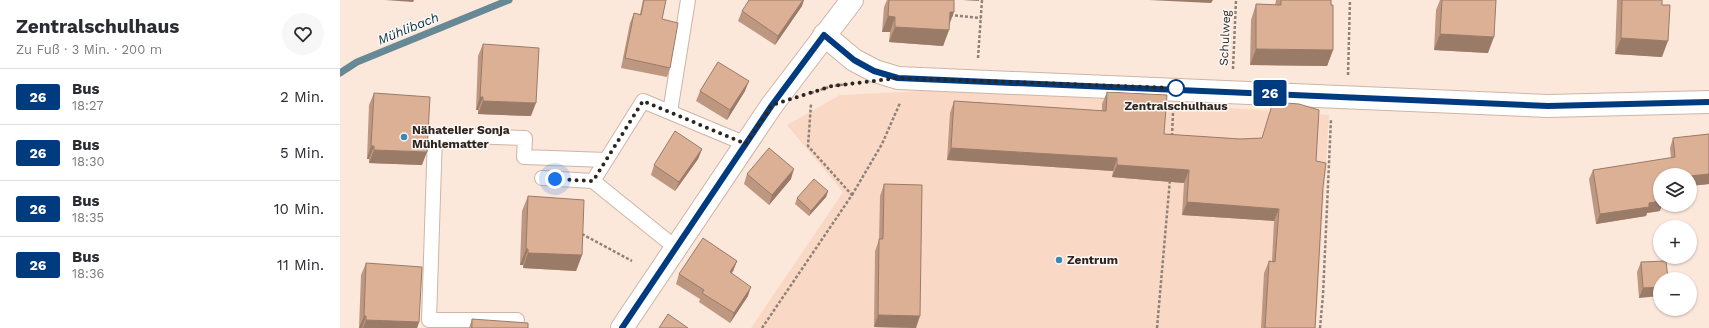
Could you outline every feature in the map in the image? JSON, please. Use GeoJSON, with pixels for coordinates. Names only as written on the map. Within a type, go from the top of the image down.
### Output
{"type":"FeatureCollection","features":[{"type":"Feature","properties":{"kind":"street"},"geometry":{"type":"LineString","coordinates":[[622,328],[772,105],[852,0]]}},
{"type":"Feature","properties":{"kind":"street"},"geometry":{"type":"LineString","coordinates":[[824,35],[854,60],[874,71],[898,78],[1548,106],[1709,102]]}},
{"type":"Feature","properties":{"kind":"lane"},"geometry":{"type":"LineString","coordinates":[[670,112],[688,0]]}},
{"type":"Feature","properties":{"kind":"lane"},"geometry":{"type":"LineString","coordinates":[[593,181],[643,101],[746,144]]}},
{"type":"Feature","properties":{"kind":"lane"},"geometry":{"type":"LineString","coordinates":[[518,320],[429,320],[435,135],[525,138],[524,157],[606,160]]}},
{"type":"Feature","properties":{"kind":"lane"},"geometry":{"type":"LineString","coordinates":[[542,178],[593,181],[676,248]]}},
{"type":"Feature","properties":{"kind":"path"},"geometry":{"type":"LineString","coordinates":[[978,63],[982,0]]}},
{"type":"Feature","properties":{"kind":"path","name":"Schulweg"},"geometry":{"type":"LineString","coordinates":[[1232,76],[1236,0]]}},
{"type":"Feature","properties":{"kind":"path"},"geometry":{"type":"LineString","coordinates":[[1348,74],[1350,0]]}},
{"type":"Feature","properties":{"kind":"path"},"geometry":{"type":"LineString","coordinates":[[950,15],[981,18]]}},
{"type":"Feature","properties":{"kind":"path"},"geometry":{"type":"LineString","coordinates":[[810,93],[832,86],[854,83]]}},
{"type":"Feature","properties":{"kind":"path"},"geometry":{"type":"LineString","coordinates":[[762,328],[852,195],[882,144],[900,103],[907,102]]}},
{"type":"Feature","properties":{"kind":"path"},"geometry":{"type":"LineString","coordinates":[[812,104],[808,146],[852,195]]}},
{"type":"Feature","properties":{"kind":"path"},"geometry":{"type":"LineString","coordinates":[[1172,139],[1173,107]]}},
{"type":"Feature","properties":{"kind":"path"},"geometry":{"type":"LineString","coordinates":[[1320,328],[1323,295],[1331,114]]}},
{"type":"Feature","properties":{"kind":"path"},"geometry":{"type":"LineString","coordinates":[[1157,328],[1170,176]]}},
{"type":"Feature","properties":{"kind":"path"},"geometry":{"type":"LineString","coordinates":[[582,234],[632,261]]}},
{"type":"Feature","properties":{"kind":"shaded area","name":"Zentrum"},"geometry":{"type":"Polygon","coordinates":[[[963,89],[1329,115],[1316,328],[751,328],[843,192],[787,125],[840,95],[963,89]]]}},
{"type":"Feature","properties":{"kind":"building"},"geometry":{"type":"Polygon","coordinates":[[[644,0],[666,0],[662,19],[678,23],[670,68],[625,58],[634,13],[641,15],[644,0]]]}},
{"type":"Feature","properties":{"kind":"building"},"geometry":{"type":"Polygon","coordinates":[[[749,0],[803,0],[778,36],[742,11],[749,0]]]}},
{"type":"Feature","properties":{"kind":"building"},"geometry":{"type":"Polygon","coordinates":[[[889,0],[954,0],[954,12],[950,12],[949,30],[895,27],[895,17],[888,16],[889,0]]]}},
{"type":"Feature","properties":{"kind":"building"},"geometry":{"type":"Polygon","coordinates":[[[1281,0],[1331,0],[1331,5],[1333,5],[1333,50],[1256,49],[1256,4],[1281,5],[1281,0]]]}},
{"type":"Feature","properties":{"kind":"building"},"geometry":{"type":"Polygon","coordinates":[[[1442,0],[1496,0],[1494,37],[1440,34],[1442,0]]]}},
{"type":"Feature","properties":{"kind":"building"},"geometry":{"type":"Polygon","coordinates":[[[1622,0],[1662,0],[1662,5],[1670,5],[1668,41],[1621,38],[1622,0]]]}},
{"type":"Feature","properties":{"kind":"building"},"geometry":{"type":"Polygon","coordinates":[[[483,44],[539,48],[536,103],[483,101],[483,97],[480,97],[483,44]]]}},
{"type":"Feature","properties":{"kind":"building"},"geometry":{"type":"Polygon","coordinates":[[[718,62],[749,81],[730,110],[700,91],[718,62]]]}},
{"type":"Feature","properties":{"kind":"building"},"geometry":{"type":"Polygon","coordinates":[[[1107,92],[1167,95],[1164,134],[1240,139],[1262,138],[1273,102],[1299,104],[1319,110],[1316,161],[1326,163],[1323,187],[1315,328],[1265,328],[1269,261],[1275,262],[1279,209],[1187,202],[1189,170],[1117,165],[1117,158],[951,148],[954,101],[1106,111],[1107,92]]]}},
{"type":"Feature","properties":{"kind":"building"},"geometry":{"type":"Polygon","coordinates":[[[374,93],[430,97],[427,152],[374,150],[374,146],[371,146],[374,93]]]}},
{"type":"Feature","properties":{"kind":"building"},"geometry":{"type":"Polygon","coordinates":[[[675,131],[702,149],[679,182],[654,165],[675,131]]]}},
{"type":"Feature","properties":{"kind":"building"},"geometry":{"type":"Polygon","coordinates":[[[1709,134],[1709,174],[1697,175],[1697,168],[1653,168],[1653,202],[1649,203],[1649,207],[1600,214],[1593,170],[1675,157],[1673,138],[1709,134]]]}},
{"type":"Feature","properties":{"kind":"building"},"geometry":{"type":"Polygon","coordinates":[[[769,148],[794,169],[772,195],[747,174],[769,148]]]}},
{"type":"Feature","properties":{"kind":"building"},"geometry":{"type":"Polygon","coordinates":[[[814,179],[828,191],[811,211],[797,198],[814,179]]]}},
{"type":"Feature","properties":{"kind":"building"},"geometry":{"type":"Polygon","coordinates":[[[884,184],[922,185],[920,316],[878,315],[879,239],[883,239],[884,184]]]}},
{"type":"Feature","properties":{"kind":"building"},"geometry":{"type":"Polygon","coordinates":[[[528,196],[584,200],[582,255],[528,253],[528,249],[526,249],[528,196]]]}},
{"type":"Feature","properties":{"kind":"building"},"geometry":{"type":"Polygon","coordinates":[[[703,238],[737,261],[730,272],[751,287],[734,313],[702,293],[704,290],[679,274],[703,238]]]}},
{"type":"Feature","properties":{"kind":"building"},"geometry":{"type":"Polygon","coordinates":[[[1641,262],[1653,262],[1653,264],[1666,264],[1667,272],[1653,272],[1653,287],[1643,288],[1641,262]]]}},
{"type":"Feature","properties":{"kind":"building"},"geometry":{"type":"Polygon","coordinates":[[[366,263],[422,267],[419,322],[366,320],[366,316],[364,316],[366,263]]]}},
{"type":"Feature","properties":{"kind":"building"},"geometry":{"type":"Polygon","coordinates":[[[668,314],[688,328],[659,328],[668,314]]]}},
{"type":"Feature","properties":{"kind":"building"},"geometry":{"type":"Polygon","coordinates":[[[472,319],[528,323],[528,328],[472,328],[472,319]]]}},
{"type":"Feature","properties":{"kind":"waterway","name":"Mühlibach"},"geometry":{"type":"LineString","coordinates":[[340,73],[357,62],[509,0]]}},
{"type":"Feature","properties":{"kind":"bus line","name":"26"},"geometry":{"type":"LineString","coordinates":[[622,328],[772,105],[824,35],[854,60],[874,71],[898,78],[1176,88],[1548,106],[1709,102]]}},
{"type":"Feature","properties":{"kind":"place","name":"Zentralschulhaus"},"geometry":{"type":"Point","coordinates":[1176,88]}},
{"type":"Feature","properties":{"kind":"place","name":"Nähatelier Sonja Mühlematter"},"geometry":{"type":"Point","coordinates":[404,137]}},
{"type":"Feature","properties":{"kind":"place","name":"Zentrum"},"geometry":{"type":"Point","coordinates":[1059,260]}},
{"type":"Feature","properties":{"kind":"route"},"geometry":{"type":"LineString","coordinates":[[555,179],[593,181],[643,101],[746,144],[772,105],[832,86],[898,78],[1176,88]]}}]}
